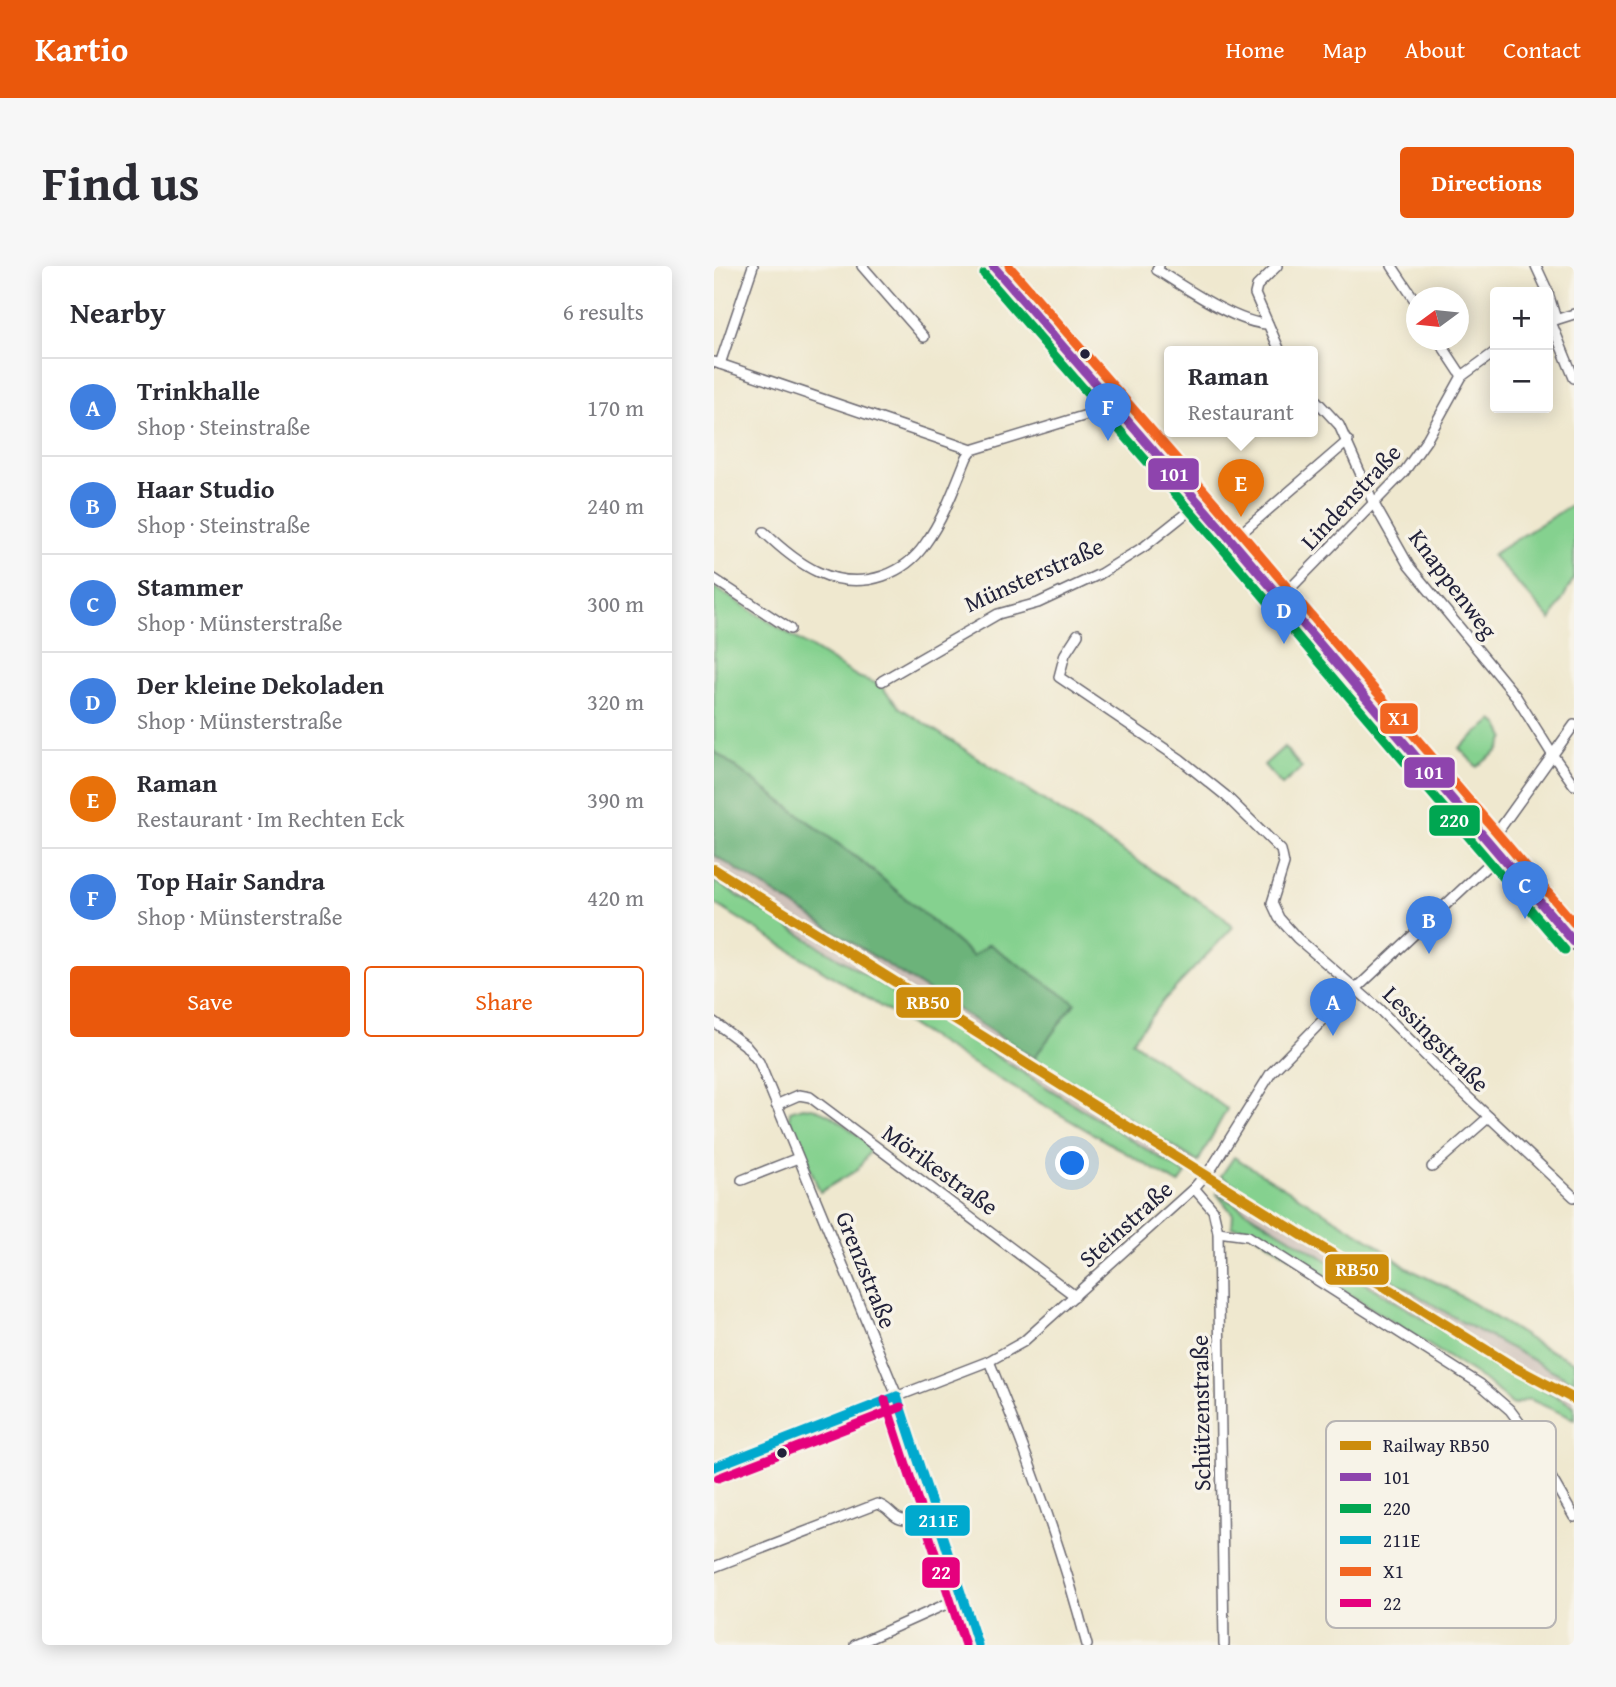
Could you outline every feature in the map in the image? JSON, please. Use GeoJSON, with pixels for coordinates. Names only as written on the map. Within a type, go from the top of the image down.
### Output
{"type":"FeatureCollection","features":[{"type":"Feature","properties":{"kind":"main road"},"geometry":{"type":"LineString","coordinates":[[993,266],[1574,942]]}},
{"type":"Feature","properties":{"kind":"street"},"geometry":{"type":"LineString","coordinates":[[753,266],[717,363],[972,450],[1116,406]]}},
{"type":"Feature","properties":{"kind":"street"},"geometry":{"type":"LineString","coordinates":[[862,266],[924,337]]}},
{"type":"Feature","properties":{"kind":"street"},"geometry":{"type":"LineString","coordinates":[[1159,266],[1157,270],[1196,295],[1254,324],[1268,324]]}},
{"type":"Feature","properties":{"kind":"street"},"geometry":{"type":"LineString","coordinates":[[1277,266],[1257,286],[1255,294],[1278,346]]}},
{"type":"Feature","properties":{"kind":"street"},"geometry":{"type":"LineString","coordinates":[[1392,266],[1406,287]]}},
{"type":"Feature","properties":{"kind":"street"},"geometry":{"type":"LineString","coordinates":[[1536,266],[1546,287]]}},
{"type":"Feature","properties":{"kind":"street"},"geometry":{"type":"LineString","coordinates":[[1553,321],[1574,314]]}},
{"type":"Feature","properties":{"kind":"street"},"geometry":{"type":"LineString","coordinates":[[1553,324],[1574,378]]}},
{"type":"Feature","properties":{"kind":"street"},"geometry":{"type":"LineString","coordinates":[[1445,350],[1462,376]]}},
{"type":"Feature","properties":{"kind":"street","name":"Lindenstraße"},"geometry":{"type":"LineString","coordinates":[[1280,599],[1404,472],[1462,376],[1490,356]]}},
{"type":"Feature","properties":{"kind":"street","name":"Knappenweg"},"geometry":{"type":"LineString","coordinates":[[1318,402],[1339,425],[1348,441],[1374,504],[1409,566],[1515,695],[1574,785]]}},
{"type":"Feature","properties":{"kind":"street"},"geometry":{"type":"LineString","coordinates":[[1232,541],[1348,441]]}},
{"type":"Feature","properties":{"kind":"street"},"geometry":{"type":"LineString","coordinates":[[764,532],[787,554],[828,577],[858,581],[886,575],[910,561],[935,530],[972,450]]}},
{"type":"Feature","properties":{"kind":"street","name":"Münsterstraße"},"geometry":{"type":"LineString","coordinates":[[882,681],[990,618],[1038,603],[1100,574],[1146,546],[1199,503]]}},
{"type":"Feature","properties":{"kind":"street"},"geometry":{"type":"LineString","coordinates":[[714,579],[790,629]]}},
{"type":"Feature","properties":{"kind":"street","name":"Lessingstraße"},"geometry":{"type":"LineString","coordinates":[[1078,634],[1065,654],[1059,677],[1180,760],[1226,796],[1281,850],[1284,864],[1272,903],[1279,918],[1297,938],[1357,988],[1574,1197]]}},
{"type":"Feature","properties":{"kind":"street","name":"Steinstraße"},"geometry":{"type":"LineString","coordinates":[[714,1467],[989,1361],[1023,1342],[1194,1188],[1213,1166],[1271,1073],[1487,866],[1499,830],[1574,725]]}},
{"type":"Feature","properties":{"kind":"street","name":"Grenzstraße"},"geometry":{"type":"LineString","coordinates":[[714,1022],[753,1053],[759,1062],[897,1396],[978,1645]]}},
{"type":"Feature","properties":{"kind":"street","name":"Mörikestraße"},"geometry":{"type":"LineString","coordinates":[[776,1105],[799,1095],[810,1097],[1075,1296]]}},
{"type":"Feature","properties":{"kind":"street","name":"Lessingstraße"},"geometry":{"type":"LineString","coordinates":[[1432,1167],[1489,1117]]}},
{"type":"Feature","properties":{"kind":"street"},"geometry":{"type":"LineString","coordinates":[[742,1180],[798,1158]]}},
{"type":"Feature","properties":{"kind":"street","name":"Schützenstraße"},"geometry":{"type":"LineString","coordinates":[[1194,1188],[1213,1210],[1218,1232],[1224,1645]]}},
{"type":"Feature","properties":{"kind":"street"},"geometry":{"type":"LineString","coordinates":[[1218,1232],[1248,1236],[1480,1384],[1518,1421]]}},
{"type":"Feature","properties":{"kind":"street"},"geometry":{"type":"LineString","coordinates":[[989,1361],[1024,1448],[1079,1612],[1087,1645]]}},
{"type":"Feature","properties":{"kind":"street"},"geometry":{"type":"LineString","coordinates":[[1556,1487],[1574,1517]]}},
{"type":"Feature","properties":{"kind":"street"},"geometry":{"type":"LineString","coordinates":[[714,1567],[877,1504],[884,1506],[897,1518],[907,1521],[934,1512]]}},
{"type":"Feature","properties":{"kind":"street"},"geometry":{"type":"LineString","coordinates":[[855,1645],[962,1597]]}},
{"type":"Feature","properties":{"kind":"shaded area"},"geometry":{"type":"Polygon","coordinates":[[[714,855],[1194,1160],[1186,1174],[714,881],[714,855]]]}},
{"type":"Feature","properties":{"kind":"shaded area"},"geometry":{"type":"Polygon","coordinates":[[[1225,1178],[1460,1321],[1574,1382],[1574,1406],[1503,1367],[1216,1193],[1225,1178]]]}},
{"type":"Feature","properties":{"kind":"green space"},"geometry":{"type":"Polygon","coordinates":[[[1574,503],[1574,578],[1551,620],[1492,555],[1574,503]]]}},
{"type":"Feature","properties":{"kind":"green space"},"geometry":{"type":"Polygon","coordinates":[[[714,587],[858,677],[879,684],[899,707],[1221,915],[1233,927],[1165,999],[1132,1041],[1227,1109],[1198,1162],[1034,1058],[1075,1003],[973,956],[865,864],[714,751],[714,587]]]}},
{"type":"Feature","properties":{"kind":"green space"},"geometry":{"type":"Polygon","coordinates":[[[1493,720],[1505,737],[1499,750],[1477,767],[1459,748],[1493,720]]]}},
{"type":"Feature","properties":{"kind":"green space"},"geometry":{"type":"Polygon","coordinates":[[[1284,747],[1302,768],[1282,785],[1264,765],[1284,747]]]}},
{"type":"Feature","properties":{"kind":"green space"},"geometry":{"type":"Polygon","coordinates":[[[714,751],[865,864],[973,956],[989,944],[1075,1003],[1034,1058],[714,855],[714,751]]]}},
{"type":"Feature","properties":{"kind":"green space"},"geometry":{"type":"Polygon","coordinates":[[[714,881],[1186,1174],[1179,1184],[970,1062],[714,903],[714,881]]]}},
{"type":"Feature","properties":{"kind":"green space"},"geometry":{"type":"Polygon","coordinates":[[[802,1107],[822,1111],[831,1116],[873,1147],[857,1170],[820,1192],[789,1118],[790,1111],[802,1107]]]}},
{"type":"Feature","properties":{"kind":"green space"},"geometry":{"type":"Polygon","coordinates":[[[1234,1157],[1373,1242],[1407,1268],[1446,1287],[1541,1346],[1574,1362],[1574,1382],[1460,1321],[1221,1176],[1234,1157]]]}},
{"type":"Feature","properties":{"kind":"green space"},"geometry":{"type":"Polygon","coordinates":[[[1216,1193],[1503,1367],[1574,1406],[1574,1419],[1529,1399],[1513,1405],[1487,1382],[1245,1228],[1232,1227],[1233,1214],[1216,1193]]]}},
{"type":"Feature","properties":{"kind":"rail line","name":"RB50"},"geometry":{"type":"LineString","coordinates":[[714,869],[1512,1366],[1574,1399]]}},
{"type":"Feature","properties":{"kind":"transit line","name":"101"},"geometry":{"type":"LineString","coordinates":[[993,266],[1574,942]]}},
{"type":"Feature","properties":{"kind":"transit line","name":"X1"},"geometry":{"type":"LineString","coordinates":[[1009,266],[1574,923]]}},
{"type":"Feature","properties":{"kind":"transit line","name":"220"},"geometry":{"type":"LineString","coordinates":[[984,274],[1565,950]]}},
{"type":"Feature","properties":{"kind":"transit line","name":"211E"},"geometry":{"type":"LineString","coordinates":[[897,1396],[978,1645]]}},
{"type":"Feature","properties":{"kind":"transit line","name":"211E"},"geometry":{"type":"LineString","coordinates":[[714,1467],[897,1396]]}},
{"type":"Feature","properties":{"kind":"transit line","name":"22"},"geometry":{"type":"LineString","coordinates":[[885,1400],[965,1645]]}},
{"type":"Feature","properties":{"kind":"transit line","name":"22"},"geometry":{"type":"LineString","coordinates":[[718,1478],[901,1407]]}},
{"type":"Feature","properties":{"kind":"place","name":"Top Hair Sandra"},"geometry":{"type":"Point","coordinates":[1108,441]}},
{"type":"Feature","properties":{"kind":"place","name":"Raman"},"geometry":{"type":"Point","coordinates":[1241,517]}},
{"type":"Feature","properties":{"kind":"place","name":"Der kleine Dekoladen"},"geometry":{"type":"Point","coordinates":[1284,644]}},
{"type":"Feature","properties":{"kind":"place","name":"Stammer"},"geometry":{"type":"Point","coordinates":[1525,919]}},
{"type":"Feature","properties":{"kind":"place","name":"Haar Studio"},"geometry":{"type":"Point","coordinates":[1429,954]}},
{"type":"Feature","properties":{"kind":"place","name":"Trinkhalle"},"geometry":{"type":"Point","coordinates":[1333,1036]}}]}
